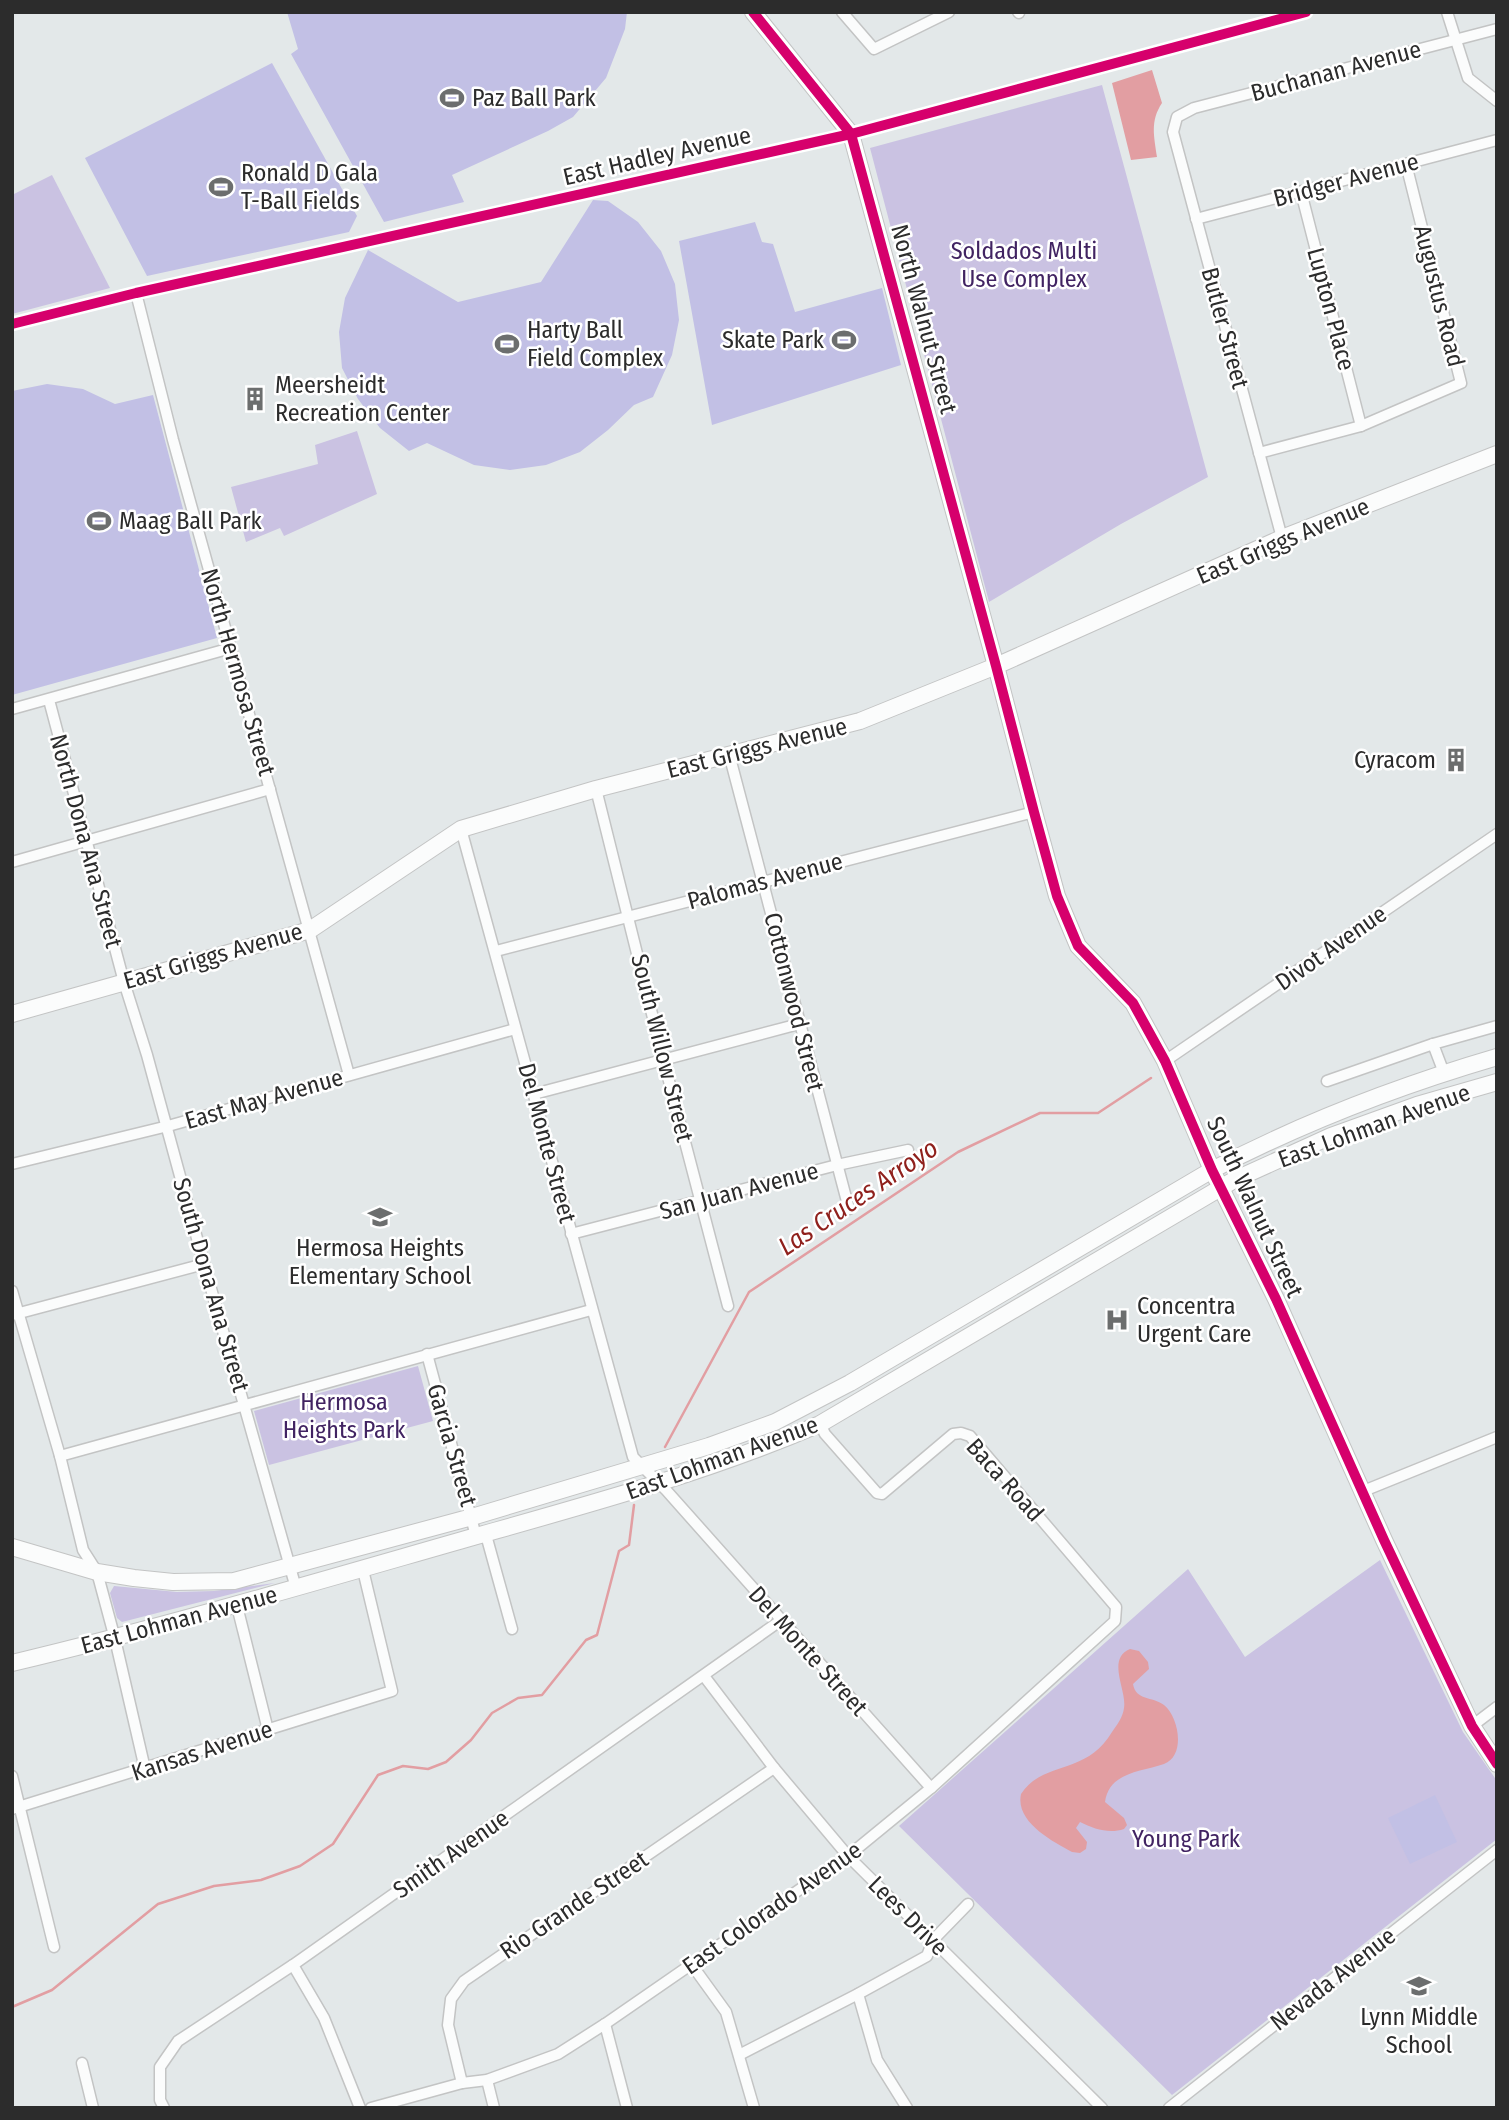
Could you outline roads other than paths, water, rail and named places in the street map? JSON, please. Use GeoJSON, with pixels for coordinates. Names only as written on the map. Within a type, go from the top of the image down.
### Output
{"type":"FeatureCollection","features":[{"type":"Feature","properties":{"kind":"street","name":"North Walnut Street"},"geometry":{"type":"LineString","coordinates":[[754,12],[851,134],[996,666]]}},
{"type":"Feature","properties":{"kind":"street"},"geometry":{"type":"LineString","coordinates":[[842,12],[874,49],[948,12]]}},
{"type":"Feature","properties":{"kind":"street","name":"East Hadley Avenue"},"geometry":{"type":"LineString","coordinates":[[12,324],[136,293],[851,134],[1306,12]]}},
{"type":"Feature","properties":{"kind":"street"},"geometry":{"type":"LineString","coordinates":[[1447,12],[1468,78],[1497,100]]}},
{"type":"Feature","properties":{"kind":"street","name":"Buchanan Avenue"},"geometry":{"type":"LineString","coordinates":[[1177,117],[1194,108],[1497,29]]}},
{"type":"Feature","properties":{"kind":"street","name":"Butler Street"},"geometry":{"type":"LineString","coordinates":[[1177,117],[1173,132],[1282,538]]}},
{"type":"Feature","properties":{"kind":"street","name":"Bridger Avenue"},"geometry":{"type":"LineString","coordinates":[[1196,219],[1497,140]]}},
{"type":"Feature","properties":{"kind":"street","name":"Augustus Road"},"geometry":{"type":"LineString","coordinates":[[1259,453],[1362,426],[1461,383],[1406,164]]}},
{"type":"Feature","properties":{"kind":"street","name":"Lupton Place"},"geometry":{"type":"LineString","coordinates":[[1301,192],[1362,426]]}},
{"type":"Feature","properties":{"kind":"street","name":"North Hermosa Street"},"geometry":{"type":"LineString","coordinates":[[136,293],[173,440],[349,1074]]}},
{"type":"Feature","properties":{"kind":"street","name":"East Griggs Avenue"},"geometry":{"type":"LineString","coordinates":[[12,1014],[310,930],[461,829],[596,789],[860,721],[996,666],[1282,538],[1497,454]]}},
{"type":"Feature","properties":{"kind":"street"},"geometry":{"type":"LineString","coordinates":[[12,709],[231,648]]}},
{"type":"Feature","properties":{"kind":"street","name":"South Walnut Street"},"geometry":{"type":"LineString","coordinates":[[996,666],[1058,896],[1078,946],[1133,1003],[1165,1061],[1212,1170],[1276,1299],[1361,1492],[1472,1726],[1497,1764]]}},
{"type":"Feature","properties":{"kind":"street","name":"North Dona Ana Street"},"geometry":{"type":"LineString","coordinates":[[49,700],[124,982]]}},
{"type":"Feature","properties":{"kind":"street","name":"Cottonwood Street"},"geometry":{"type":"LineString","coordinates":[[729,754],[849,1209]]}},
{"type":"Feature","properties":{"kind":"street"},"geometry":{"type":"LineString","coordinates":[[12,862],[270,789]]}},
{"type":"Feature","properties":{"kind":"street","name":"South Willow Street"},"geometry":{"type":"LineString","coordinates":[[596,789],[728,1306]]}},
{"type":"Feature","properties":{"kind":"street","name":"Palomas Avenue"},"geometry":{"type":"LineString","coordinates":[[496,951],[1034,812]]}},
{"type":"Feature","properties":{"kind":"street","name":"Del Monte Street"},"geometry":{"type":"LineString","coordinates":[[461,829],[591,1310],[637,1462],[666,1490],[930,1788]]}},
{"type":"Feature","properties":{"kind":"street","name":"Divot Avenue"},"geometry":{"type":"LineString","coordinates":[[1165,1061],[1497,834]]}},
{"type":"Feature","properties":{"kind":"street","name":"South Dona Ana Street"},"geometry":{"type":"LineString","coordinates":[[124,982],[296,1588]]}},
{"type":"Feature","properties":{"kind":"street"},"geometry":{"type":"LineString","coordinates":[[534,1094],[799,1024]]}},
{"type":"Feature","properties":{"kind":"street"},"geometry":{"type":"LineString","coordinates":[[1327,1081],[1433,1044],[1497,1026]]}},
{"type":"Feature","properties":{"kind":"street","name":"East May Avenue"},"geometry":{"type":"LineString","coordinates":[[12,1164],[167,1126],[515,1028]]}},
{"type":"Feature","properties":{"kind":"street"},"geometry":{"type":"LineString","coordinates":[[1433,1044],[1444,1073],[1448,1096]]}},
{"type":"Feature","properties":{"kind":"street","name":"East Lohman Avenue"},"geometry":{"type":"LineString","coordinates":[[12,1547],[97,1572],[173,1582],[234,1581],[472,1517],[637,1462],[775,1422],[850,1383],[1212,1170],[1258,1146],[1389,1090],[1497,1057]]}},
{"type":"Feature","properties":{"kind":"street","name":"East Lohman Avenue"},"geometry":{"type":"LineString","coordinates":[[12,1663],[237,1606],[574,1510],[716,1465],[820,1424],[1221,1188],[1331,1136],[1497,1082]]}},
{"type":"Feature","properties":{"kind":"street"},"geometry":{"type":"LineString","coordinates":[[1322,1118],[1331,1136]]}},
{"type":"Feature","properties":{"kind":"street","name":"San Juan Avenue"},"geometry":{"type":"LineString","coordinates":[[571,1234],[837,1165],[908,1150]]}},
{"type":"Feature","properties":{"kind":"street"},"geometry":{"type":"LineString","coordinates":[[15,1315],[204,1264]]}},
{"type":"Feature","properties":{"kind":"street"},"geometry":{"type":"LineString","coordinates":[[12,1291],[15,1315],[60,1456],[83,1549],[97,1572],[145,1769]]}},
{"type":"Feature","properties":{"kind":"street"},"geometry":{"type":"LineString","coordinates":[[60,1456],[591,1310]]}},
{"type":"Feature","properties":{"kind":"street","name":"Garcia Street"},"geometry":{"type":"LineString","coordinates":[[427,1354],[472,1517],[512,1629]]}},
{"type":"Feature","properties":{"kind":"street","name":"Baca Road"},"geometry":{"type":"LineString","coordinates":[[820,1424],[825,1434],[877,1493],[882,1494],[953,1434],[970,1436],[1116,1607],[1117,1614]]}},
{"type":"Feature","properties":{"kind":"street"},"geometry":{"type":"LineString","coordinates":[[1361,1492],[1497,1437]]}},
{"type":"Feature","properties":{"kind":"street","name":"Kansas Avenue"},"geometry":{"type":"LineString","coordinates":[[16,1808],[392,1691],[363,1570]]}},
{"type":"Feature","properties":{"kind":"street"},"geometry":{"type":"LineString","coordinates":[[237,1606],[268,1730]]}},
{"type":"Feature","properties":{"kind":"street","name":"East Colorado Avenue"},"geometry":{"type":"LineString","coordinates":[[371,2108],[462,2083],[487,2080],[558,2054],[605,2024],[848,1856],[930,1788],[1115,1621],[1117,1614]]}},
{"type":"Feature","properties":{"kind":"street","name":"Smith Avenue"},"geometry":{"type":"LineString","coordinates":[[164,2108],[160,2100],[160,2067],[178,2041],[293,1965],[780,1621]]}},
{"type":"Feature","properties":{"kind":"street","name":"Lees Drive"},"geometry":{"type":"LineString","coordinates":[[704,1676],[774,1768],[848,1856],[1102,2108]]}},
{"type":"Feature","properties":{"kind":"street"},"geometry":{"type":"LineString","coordinates":[[1472,1726],[1497,1707]]}},
{"type":"Feature","properties":{"kind":"street","name":"Rio Grande Street"},"geometry":{"type":"LineString","coordinates":[[462,2083],[448,2025],[451,1999],[464,1981],[774,1768]]}},
{"type":"Feature","properties":{"kind":"street"},"geometry":{"type":"LineString","coordinates":[[12,1776],[16,1808],[54,1947]]}},
{"type":"Feature","properties":{"kind":"street","name":"Nevada Avenue"},"geometry":{"type":"LineString","coordinates":[[1170,2108],[1497,1850]]}},
{"type":"Feature","properties":{"kind":"street"},"geometry":{"type":"LineString","coordinates":[[739,2055],[926,1956],[933,1940],[968,1903]]}},
{"type":"Feature","properties":{"kind":"street"},"geometry":{"type":"LineString","coordinates":[[293,1965],[324,2018],[360,2108]]}},
{"type":"Feature","properties":{"kind":"street"},"geometry":{"type":"LineString","coordinates":[[692,1965],[726,2012],[754,2108]]}},
{"type":"Feature","properties":{"kind":"street"},"geometry":{"type":"LineString","coordinates":[[858,1994],[877,2060],[906,2108]]}},
{"type":"Feature","properties":{"kind":"street"},"geometry":{"type":"LineString","coordinates":[[605,2024],[627,2108]]}},
{"type":"Feature","properties":{"kind":"street"},"geometry":{"type":"LineString","coordinates":[[82,2063],[93,2108]]}},
{"type":"Feature","properties":{"kind":"street"},"geometry":{"type":"LineString","coordinates":[[487,2080],[494,2108]]}},
{"type":"Feature","properties":{"kind":"waterway","name":"Las Cruces Arroyo"},"geometry":{"type":"LineString","coordinates":[[665,1447],[749,1292],[958,1152],[1040,1113],[1098,1113],[1151,1078]]}},
{"type":"Feature","properties":{"kind":"waterway","name":"Las Cruces Arroyo"},"geometry":{"type":"LineString","coordinates":[[12,2007],[52,1990],[158,1904],[214,1886],[261,1880],[300,1866],[333,1844],[378,1775],[403,1766],[428,1769],[446,1762],[471,1740],[492,1713],[518,1698],[542,1695],[586,1640],[597,1635],[619,1551],[629,1545],[634,1505]]}},
{"type":"Feature","properties":{"kind":"place","name":"Paz Ball Park"},"geometry":{"type":"Point","coordinates":[452,98]}},
{"type":"Feature","properties":{"kind":"place","name":"Ronald D Gala T-Ball Fields"},"geometry":{"type":"Point","coordinates":[221,187]}},
{"type":"Feature","properties":{"kind":"place","name":"Skate Park"},"geometry":{"type":"Point","coordinates":[844,340]}},
{"type":"Feature","properties":{"kind":"place","name":"Harty Ball Field Complex"},"geometry":{"type":"Point","coordinates":[507,344]}},
{"type":"Feature","properties":{"kind":"place","name":"Meersheidt Recreation Center"},"geometry":{"type":"Point","coordinates":[255,399]}},
{"type":"Feature","properties":{"kind":"place","name":"Maag Ball Park"},"geometry":{"type":"Point","coordinates":[99,521]}},
{"type":"Feature","properties":{"kind":"place","name":"Cyracom"},"geometry":{"type":"Point","coordinates":[1456,760]}},
{"type":"Feature","properties":{"kind":"place","name":"Hermosa Heights Elementary School"},"geometry":{"type":"Point","coordinates":[380,1217]}},
{"type":"Feature","properties":{"kind":"place","name":"Concentra Urgent Care"},"geometry":{"type":"Point","coordinates":[1117,1320]}},
{"type":"Feature","properties":{"kind":"place","name":"Lynn Middle School"},"geometry":{"type":"Point","coordinates":[1419,1986]}},
{"type":"Feature","properties":{"kind":"park label","name":"Soldados Multi Use Complex"},"geometry":{"type":"Point","coordinates":[1024,265]}},
{"type":"Feature","properties":{"kind":"park label","name":"Hermosa Heights Park"},"geometry":{"type":"Point","coordinates":[344,1416]}},
{"type":"Feature","properties":{"kind":"park label","name":"Young Park"},"geometry":{"type":"Point","coordinates":[1186,1839]}}]}
